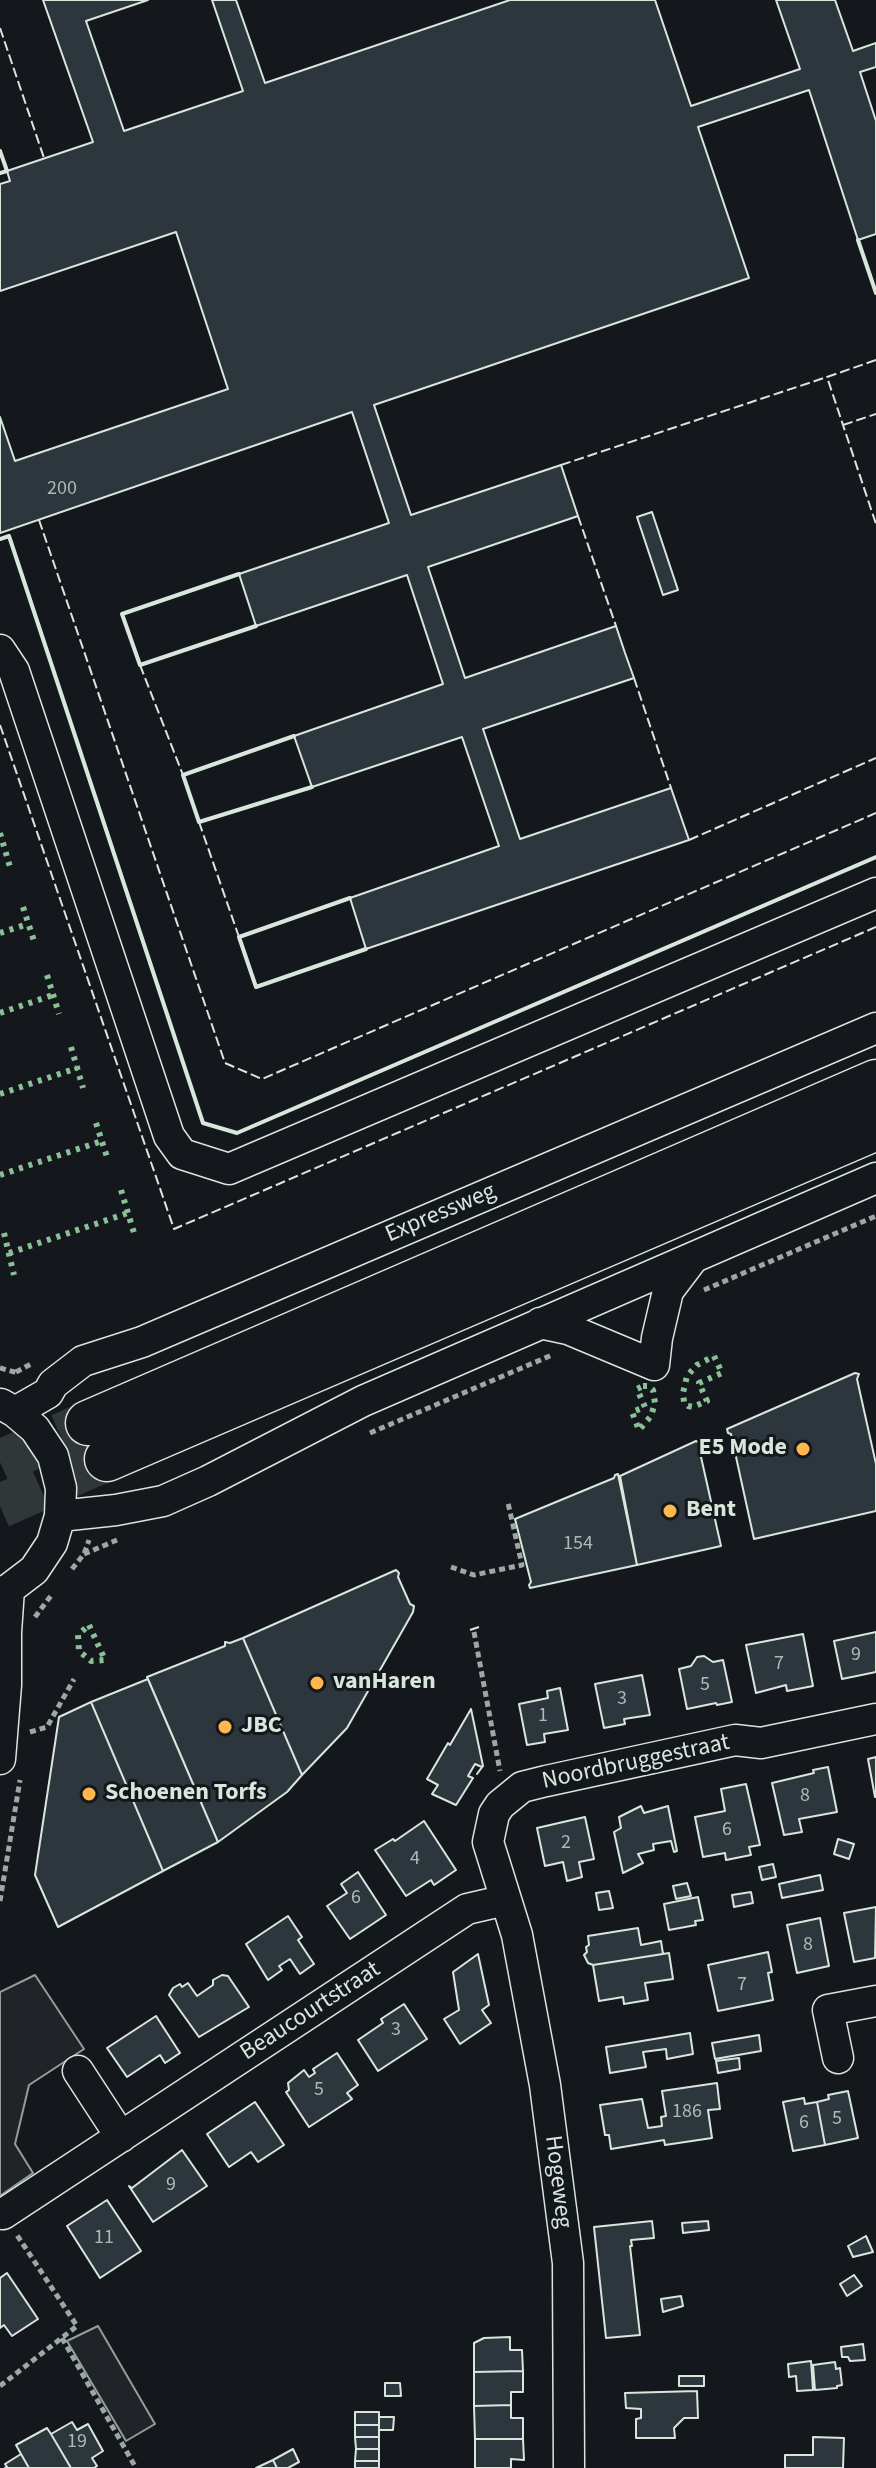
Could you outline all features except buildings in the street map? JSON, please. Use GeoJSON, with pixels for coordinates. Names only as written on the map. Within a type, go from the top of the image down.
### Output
{"type":"FeatureCollection","features":[{"type":"Feature","properties":{"kind":"highway"},"geometry":{"type":"LineString","coordinates":[[876,1082],[98,1441],[876,1128]]}},
{"type":"Feature","properties":{"kind":"street"},"geometry":{"type":"LineString","coordinates":[[0,650],[14,671],[169,1136],[182,1154],[229,1169],[876,893]]}},
{"type":"Feature","properties":{"kind":"street","name":"Expressweg"},"geometry":{"type":"LineString","coordinates":[[8,1408],[48,1393],[53,1384],[83,1361],[142,1342],[876,1028]]}},
{"type":"Feature","properties":{"kind":"street"},"geometry":{"type":"LineString","coordinates":[[60,1516],[163,1501],[363,1401],[876,1178]]}},
{"type":"Feature","properties":{"kind":"street"},"geometry":{"type":"LineString","coordinates":[[540,1323],[568,1329],[654,1365],[668,1291],[694,1256]]}},
{"type":"Feature","properties":{"kind":"street"},"geometry":{"type":"LineString","coordinates":[[0,1759],[6,1685],[5,1591],[34,1570],[52,1543],[60,1516],[61,1488],[53,1456],[35,1429],[8,1408]]}},
{"type":"Feature","properties":{"kind":"street","name":"Noordbruggestraat"},"geometry":{"type":"LineString","coordinates":[[506,1800],[522,1787],[575,1774],[735,1740],[761,1743],[876,1719]]}},
{"type":"Feature","properties":{"kind":"street"},"geometry":{"type":"LineString","coordinates":[[506,1800],[494,1814],[488,1842],[506,1900]]}},
{"type":"Feature","properties":{"kind":"street","name":"Beaucourtstraat"},"geometry":{"type":"LineString","coordinates":[[3,2214],[467,1909],[506,1900]]}},
{"type":"Feature","properties":{"kind":"street","name":"Hogeweg"},"geometry":{"type":"LineString","coordinates":[[506,1900],[517,1935],[545,2085],[568,2263],[569,2468]]}},
{"type":"Feature","properties":{"kind":"street"},"geometry":{"type":"LineString","coordinates":[[838,2058],[828,2010],[876,2001]]}},
{"type":"Feature","properties":{"kind":"street"},"geometry":{"type":"LineString","coordinates":[[78,2071],[121,2137]]}},
{"type":"Feature","properties":{"kind":"path"},"geometry":{"type":"LineString","coordinates":[[663,1308],[876,1216]]}},
{"type":"Feature","properties":{"kind":"path"},"geometry":{"type":"LineString","coordinates":[[360,1437],[592,1338]]}},
{"type":"Feature","properties":{"kind":"path"},"geometry":{"type":"LineString","coordinates":[[0,1368],[16,1372]]}},
{"type":"Feature","properties":{"kind":"path"},"geometry":{"type":"LineString","coordinates":[[451,1567],[474,1575],[522,1565],[508,1503]]}},
{"type":"Feature","properties":{"kind":"path"},"geometry":{"type":"LineString","coordinates":[[84,1554],[127,1535]]}},
{"type":"Feature","properties":{"kind":"path"},"geometry":{"type":"LineString","coordinates":[[474,1632],[506,1800]]}},
{"type":"Feature","properties":{"kind":"path"},"geometry":{"type":"LineString","coordinates":[[25,1733],[47,1727],[74,1679]]}},
{"type":"Feature","properties":{"kind":"path"},"geometry":{"type":"LineString","coordinates":[[0,2386],[77,2326],[3,2214]]}},
{"type":"Feature","properties":{"kind":"path"},"geometry":{"type":"LineString","coordinates":[[62,2338],[136,2468]]}},
{"type":"Feature","properties":{"kind":"shaded area"},"geometry":{"type":"Polygon","coordinates":[[[35,1975],[84,2049],[29,2085],[15,2144],[33,2173],[0,2196],[0,1992],[35,1975]]]}},
{"type":"Feature","properties":{"kind":"shaded area"},"geometry":{"type":"Polygon","coordinates":[[[98,2326],[155,2424],[126,2441],[67,2341],[98,2326]]]}},
{"type":"Feature","properties":{"kind":"tunnel"},"geometry":{"type":"LineString","coordinates":[[0,1462],[88,1423]]}},
{"type":"Feature","properties":{"kind":"tunnel"},"geometry":{"type":"LineString","coordinates":[[0,1506],[107,1459]]}},
{"type":"Feature","properties":{"kind":"hedge"},"geometry":{"type":"LineString","coordinates":[[0,833],[10,867]]}},
{"type":"Feature","properties":{"kind":"hedge"},"geometry":{"type":"LineString","coordinates":[[23,907],[34,941]]}},
{"type":"Feature","properties":{"kind":"hedge"},"geometry":{"type":"LineString","coordinates":[[0,933],[28,924]]}},
{"type":"Feature","properties":{"kind":"hedge"},"geometry":{"type":"LineString","coordinates":[[47,975],[59,1014]]}},
{"type":"Feature","properties":{"kind":"hedge"},"geometry":{"type":"LineString","coordinates":[[0,1013],[53,995]]}},
{"type":"Feature","properties":{"kind":"hedge"},"geometry":{"type":"LineString","coordinates":[[71,1047],[83,1088]]}},
{"type":"Feature","properties":{"kind":"hedge"},"geometry":{"type":"LineString","coordinates":[[0,1094],[77,1068]]}},
{"type":"Feature","properties":{"kind":"hedge"},"geometry":{"type":"LineString","coordinates":[[96,1123],[107,1157]]}},
{"type":"Feature","properties":{"kind":"hedge"},"geometry":{"type":"LineString","coordinates":[[0,1175],[102,1141]]}},
{"type":"Feature","properties":{"kind":"hedge"},"geometry":{"type":"LineString","coordinates":[[121,1190],[134,1233]]}},
{"type":"Feature","properties":{"kind":"hedge"},"geometry":{"type":"LineString","coordinates":[[9,1253],[128,1213]]}},
{"type":"Feature","properties":{"kind":"hedge"},"geometry":{"type":"LineString","coordinates":[[4,1233],[14,1275]]}},
{"type":"Feature","properties":{"kind":"hedge"},"geometry":{"type":"LineString","coordinates":[[714,1356],[722,1373],[699,1383],[707,1401],[688,1406],[683,1393],[687,1376],[697,1365],[714,1356]]}},
{"type":"Feature","properties":{"kind":"hedge"},"geometry":{"type":"LineString","coordinates":[[643,1386],[653,1390],[655,1403],[651,1416],[639,1430],[632,1412],[645,1407],[637,1389],[643,1386]]}},
{"type":"Feature","properties":{"kind":"hedge"},"geometry":{"type":"LineString","coordinates":[[89,1625],[105,1660],[91,1661],[79,1651],[78,1635],[89,1625]]}},
{"type":"Feature","properties":{"kind":"fence"},"geometry":{"type":"LineString","coordinates":[[0,28],[44,158]]}},
{"type":"Feature","properties":{"kind":"fence"},"geometry":{"type":"LineString","coordinates":[[876,360],[827,377],[876,524]]}},
{"type":"Feature","properties":{"kind":"fence"},"geometry":{"type":"LineString","coordinates":[[561,465],[827,377]]}},
{"type":"Feature","properties":{"kind":"fence"},"geometry":{"type":"LineString","coordinates":[[843,425],[876,414]]}},
{"type":"Feature","properties":{"kind":"fence"},"geometry":{"type":"LineString","coordinates":[[578,516],[616,626]]}},
{"type":"Feature","properties":{"kind":"fence"},"geometry":{"type":"LineString","coordinates":[[39,520],[225,1063],[262,1079],[876,813]]}},
{"type":"Feature","properties":{"kind":"fence"},"geometry":{"type":"LineString","coordinates":[[140,665],[183,775]]}},
{"type":"Feature","properties":{"kind":"fence"},"geometry":{"type":"LineString","coordinates":[[634,678],[671,788]]}},
{"type":"Feature","properties":{"kind":"fence"},"geometry":{"type":"LineString","coordinates":[[0,725],[174,1229],[876,927]]}},
{"type":"Feature","properties":{"kind":"fence"},"geometry":{"type":"LineString","coordinates":[[689,840],[876,758]]}},
{"type":"Feature","properties":{"kind":"fence"},"geometry":{"type":"LineString","coordinates":[[199,822],[239,937]]}},
{"type":"Feature","properties":{"kind":"fence"},"geometry":{"type":"LineString","coordinates":[[470,1630],[479,1627]]}},
{"type":"Feature","properties":{"kind":"wall"},"geometry":{"type":"LineString","coordinates":[[0,151],[7,171],[0,173]]}},
{"type":"Feature","properties":{"kind":"wall"},"geometry":{"type":"LineString","coordinates":[[858,240],[876,293]]}},
{"type":"Feature","properties":{"kind":"wall"},"geometry":{"type":"LineString","coordinates":[[0,539],[9,536],[203,1123],[237,1133],[876,857]]}},
{"type":"Feature","properties":{"kind":"wall"},"geometry":{"type":"LineString","coordinates":[[239,574],[122,614],[140,665],[256,626]]}},
{"type":"Feature","properties":{"kind":"wall"},"geometry":{"type":"LineString","coordinates":[[294,736],[183,775],[199,822],[312,787]]}},
{"type":"Feature","properties":{"kind":"wall"},"geometry":{"type":"LineString","coordinates":[[350,898],[239,937],[256,987],[366,949]]}},
{"type":"Feature","properties":{"kind":"place","name":"E5 Mode"},"geometry":{"type":"Point","coordinates":[803,1449]}},
{"type":"Feature","properties":{"kind":"place","name":"Bent"},"geometry":{"type":"Point","coordinates":[670,1511]}},
{"type":"Feature","properties":{"kind":"place","name":"vanHaren"},"geometry":{"type":"Point","coordinates":[317,1683]}},
{"type":"Feature","properties":{"kind":"place","name":"JBC"},"geometry":{"type":"Point","coordinates":[225,1727]}},
{"type":"Feature","properties":{"kind":"place","name":"Schoenen Torfs"},"geometry":{"type":"Point","coordinates":[89,1794]}}]}
